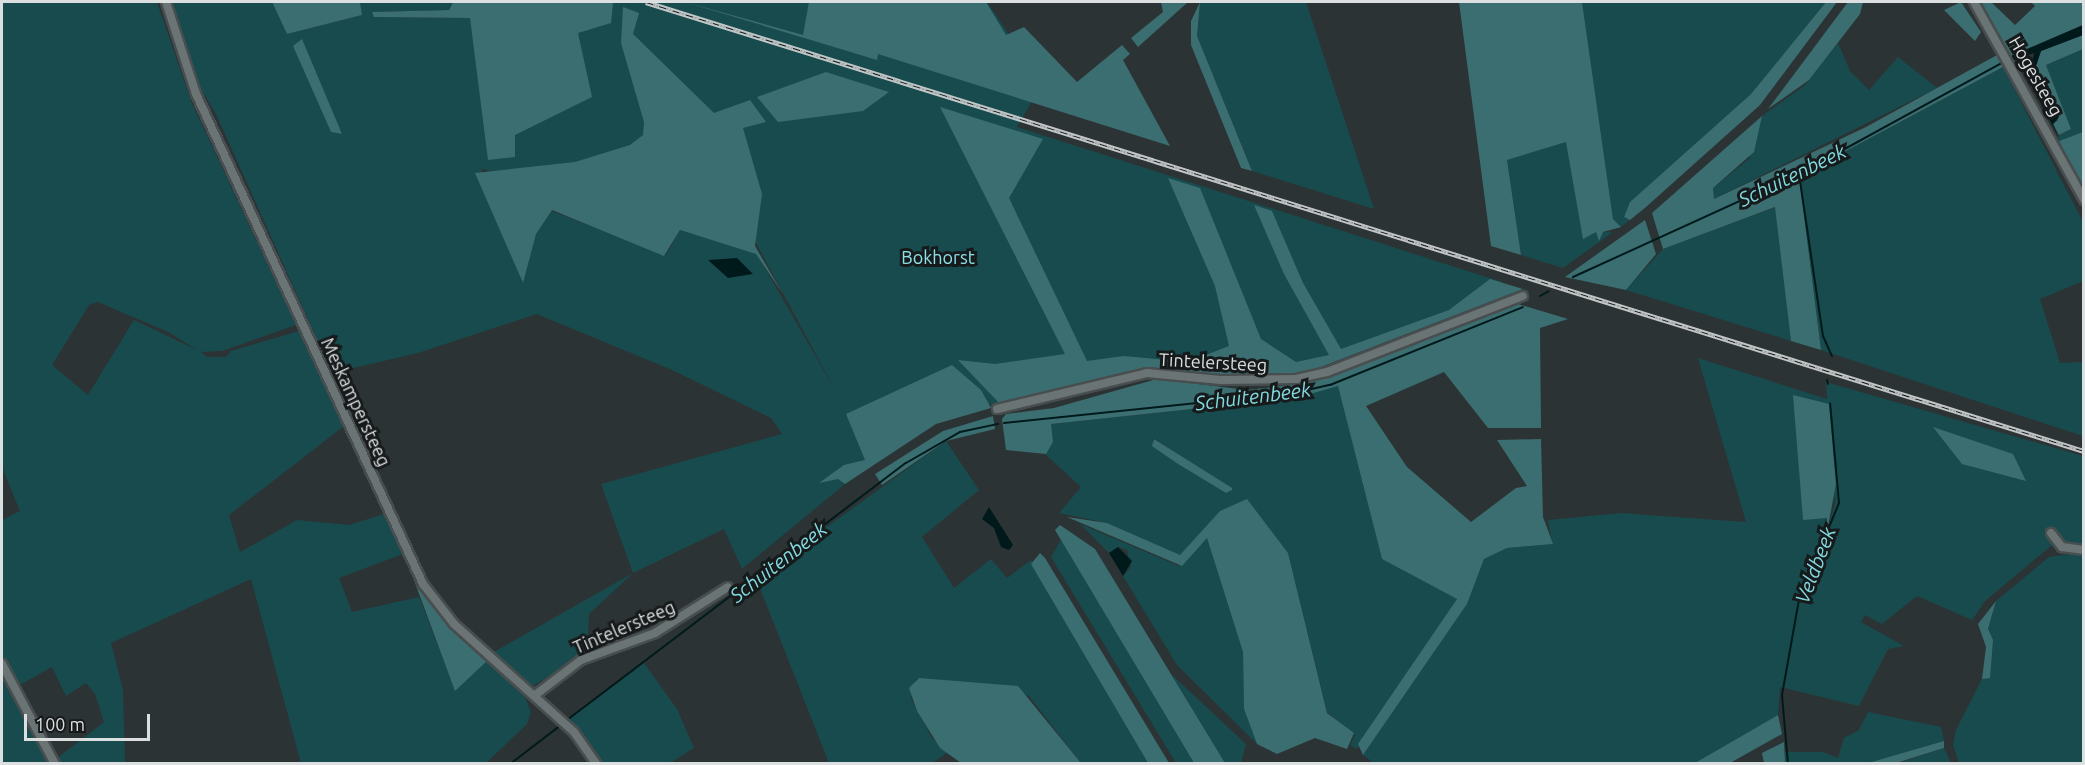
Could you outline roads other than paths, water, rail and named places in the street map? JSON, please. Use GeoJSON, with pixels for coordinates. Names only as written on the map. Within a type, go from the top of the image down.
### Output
{"type":"FeatureCollection","features":[{"type":"Feature","properties":{"kind":"street","name":"Meskampersteeg"},"geometry":{"type":"LineString","coordinates":[[166,2],[196,94],[423,584],[444,613],[574,732],[596,764]]}},
{"type":"Feature","properties":{"kind":"street","name":"Hogesteeg"},"geometry":{"type":"LineString","coordinates":[[1974,2],[2084,200]]}},
{"type":"Feature","properties":{"kind":"street","name":"Tintelersteeg"},"geometry":{"type":"LineString","coordinates":[[997,409],[1147,373],[1221,380],[1296,379],[1327,372],[1523,296]]}},
{"type":"Feature","properties":{"kind":"street"},"geometry":{"type":"LineString","coordinates":[[2051,533],[2060,546],[2084,550]]}},
{"type":"Feature","properties":{"kind":"street","name":"Tintelersteeg"},"geometry":{"type":"LineString","coordinates":[[534,696],[581,660],[655,633],[728,587]]}},
{"type":"Feature","properties":{"kind":"street"},"geometry":{"type":"LineString","coordinates":[[2,664],[55,764]]}},
{"type":"Feature","properties":{"kind":"waterway","name":"Schuitenbeek"},"geometry":{"type":"LineString","coordinates":[[1573,277],[1799,174],[2005,61]]}},
{"type":"Feature","properties":{"kind":"waterway","name":"Veldbeek"},"geometry":{"type":"LineString","coordinates":[[1799,174],[1823,336],[1832,356]]}},
{"type":"Feature","properties":{"kind":"waterway","name":"Schuitenbeek"},"geometry":{"type":"LineString","coordinates":[[1540,296],[1549,291]]}},
{"type":"Feature","properties":{"kind":"waterway","name":"Schuitenbeek"},"geometry":{"type":"LineString","coordinates":[[1004,423],[1294,393],[1330,385],[1523,307]]}},
{"type":"Feature","properties":{"kind":"waterway","name":"Veldbeek"},"geometry":{"type":"LineString","coordinates":[[1827,380],[1828,384]]}},
{"type":"Feature","properties":{"kind":"waterway","name":"Veldbeek"},"geometry":{"type":"LineString","coordinates":[[1788,764],[1782,695],[1799,600],[1839,503],[1830,403]]}},
{"type":"Feature","properties":{"kind":"waterway","name":"Schuitenbeek"},"geometry":{"type":"LineString","coordinates":[[567,720],[906,463],[960,432],[998,424]]}},
{"type":"Feature","properties":{"kind":"waterway","name":"Schuitenbeek"},"geometry":{"type":"LineString","coordinates":[[510,764],[561,725]]}},
{"type":"Feature","properties":{"kind":"railway"},"geometry":{"type":"LineString","coordinates":[[646,2],[2084,451]]}},
{"type":"Feature","properties":{"kind":"park label","name":"Bokhorst"},"geometry":{"type":"Point","coordinates":[938,257]}}]}
